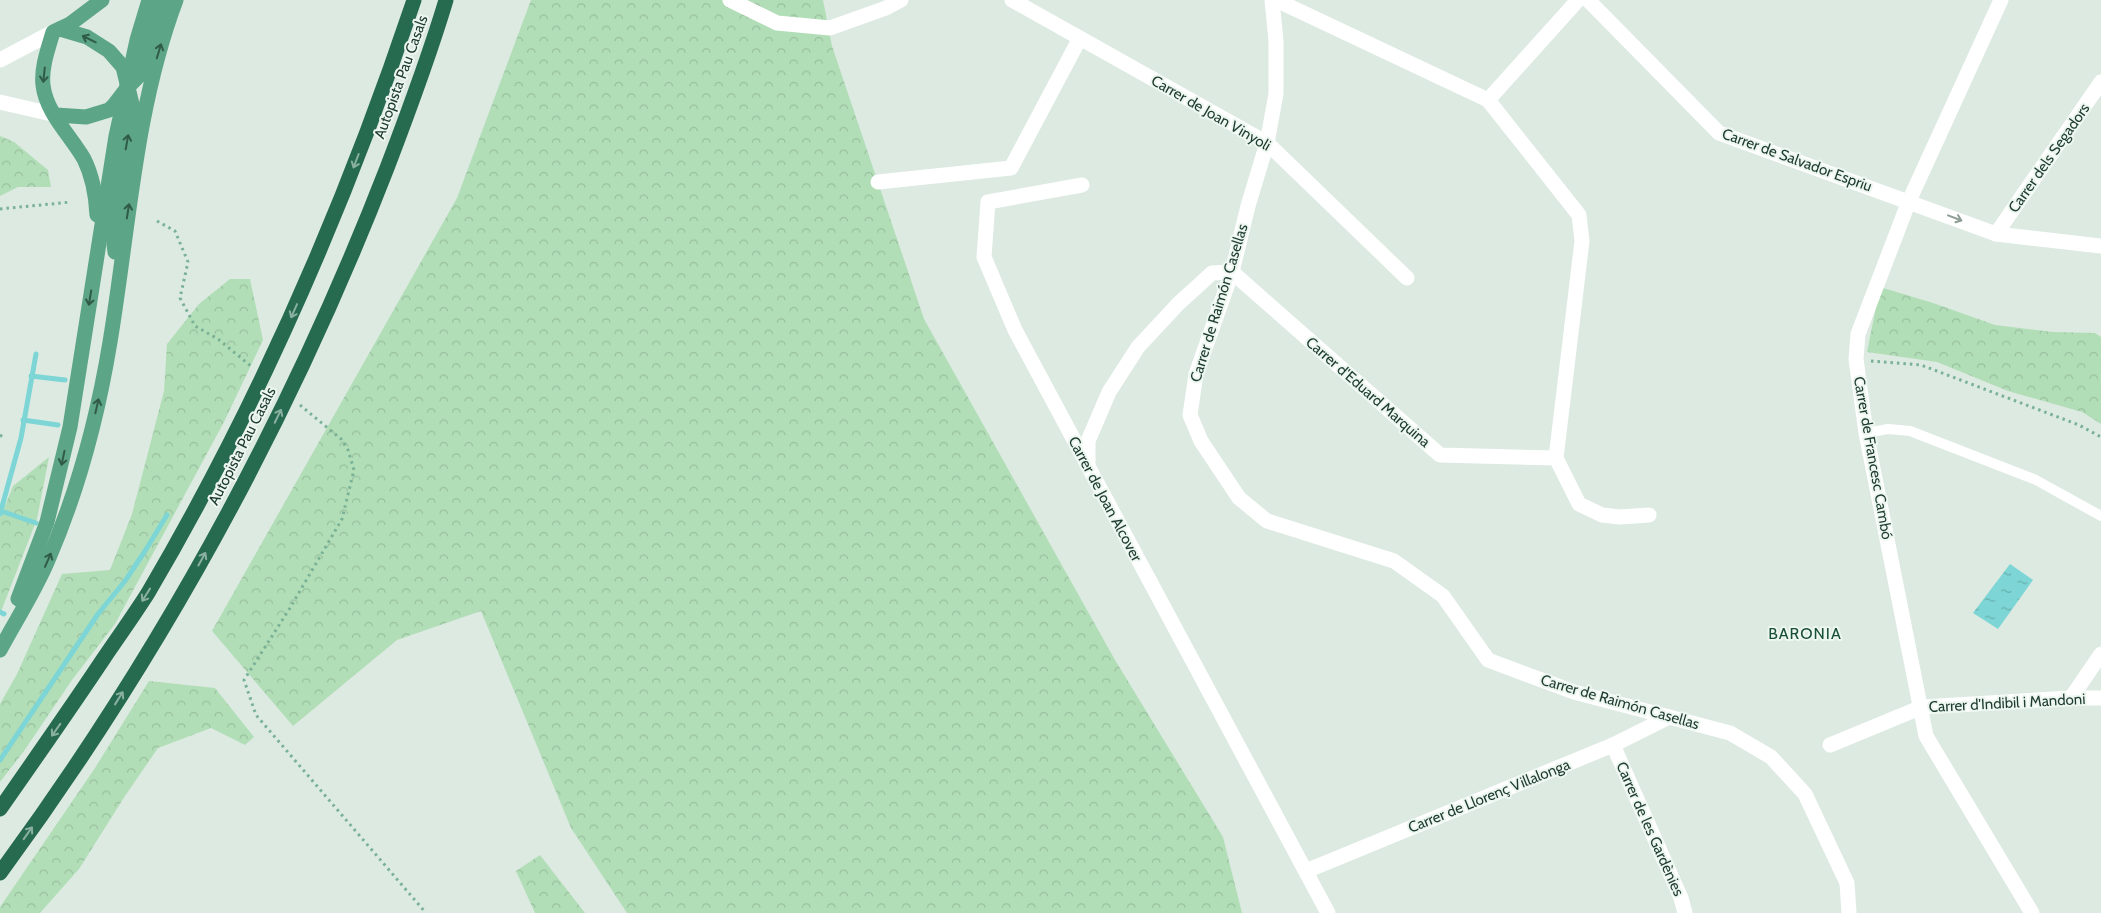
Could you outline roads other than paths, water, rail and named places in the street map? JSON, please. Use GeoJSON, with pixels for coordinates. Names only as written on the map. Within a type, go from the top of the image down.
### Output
{"type":"FeatureCollection","features":[{"type":"Feature","properties":{"kind":"highway","name":"Autopista Pau Casals"},"geometry":{"type":"LineString","coordinates":[[0,809],[59,726],[147,594],[226,450],[283,336],[337,212],[394,62],[414,0]]}},
{"type":"Feature","properties":{"kind":"highway","name":"Autopista Pau Casals"},"geometry":{"type":"LineString","coordinates":[[0,873],[57,793],[118,699],[187,586],[264,446],[316,338],[366,222],[401,132],[446,0]]}},
{"type":"Feature","properties":{"kind":"main road"},"geometry":{"type":"LineString","coordinates":[[98,250],[96,193],[84,160],[46,98],[43,84],[46,57],[56,31],[102,0]]}},
{"type":"Feature","properties":{"kind":"main road"},"geometry":{"type":"LineString","coordinates":[[0,650],[47,522],[60,470],[79,376],[116,136],[137,40],[149,0]]}},
{"type":"Feature","properties":{"kind":"main road"},"geometry":{"type":"LineString","coordinates":[[56,115],[86,118],[109,110],[139,76],[163,0]]}},
{"type":"Feature","properties":{"kind":"main road"},"geometry":{"type":"LineString","coordinates":[[0,650],[48,561],[71,500],[85,452],[110,342],[138,152],[156,61],[176,0]]}},
{"type":"Feature","properties":{"kind":"main road"},"geometry":{"type":"LineString","coordinates":[[56,31],[87,37],[109,51],[123,67],[132,104],[132,113],[117,198],[114,244],[119,276]]}},
{"type":"Feature","properties":{"kind":"street"},"geometry":{"type":"LineString","coordinates":[[730,0],[777,23],[830,28],[902,0]]}},
{"type":"Feature","properties":{"kind":"street","name":"Carrer de Joan Vinyoli"},"geometry":{"type":"LineString","coordinates":[[1012,0],[1267,143],[1407,278]]}},
{"type":"Feature","properties":{"kind":"street"},"geometry":{"type":"LineString","coordinates":[[1274,0],[1488,100],[1579,215],[1582,241],[1556,458],[1579,504],[1602,515],[1620,517],[1649,515]]}},
{"type":"Feature","properties":{"kind":"street","name":"Carrer de Raimón Casellas"},"geometry":{"type":"LineString","coordinates":[[1274,0],[1276,94],[1267,143],[1248,206],[1232,272],[1196,374],[1190,415],[1201,441],[1239,498],[1267,521],[1394,562],[1443,596],[1488,660],[1574,692],[1730,733],[1770,757],[1805,794],[1847,883],[1849,913]]}},
{"type":"Feature","properties":{"kind":"street"},"geometry":{"type":"LineString","coordinates":[[1488,100],[1578,0]]}},
{"type":"Feature","properties":{"kind":"street","name":"Carrer de Salvador Espriu"},"geometry":{"type":"LineString","coordinates":[[1588,0],[1719,133],[1996,234],[2101,246]]}},
{"type":"Feature","properties":{"kind":"street","name":"Carrer de Francesc Cambó"},"geometry":{"type":"LineString","coordinates":[[2001,0],[1909,201],[1858,334],[1856,360],[1866,433],[1922,707],[1926,736],[2032,913]]}},
{"type":"Feature","properties":{"kind":"street"},"geometry":{"type":"LineString","coordinates":[[0,60],[56,31]]}},
{"type":"Feature","properties":{"kind":"street"},"geometry":{"type":"LineString","coordinates":[[878,182],[1011,168],[1080,38]]}},
{"type":"Feature","properties":{"kind":"street","name":"Carrer dels Segadors"},"geometry":{"type":"LineString","coordinates":[[1996,234],[2101,82]]}},
{"type":"Feature","properties":{"kind":"street"},"geometry":{"type":"LineString","coordinates":[[0,102],[56,115]]}},
{"type":"Feature","properties":{"kind":"street","name":"Carrer de Joan Alcover"},"geometry":{"type":"LineString","coordinates":[[1082,185],[988,202],[984,257],[1015,330],[1328,913]]}},
{"type":"Feature","properties":{"kind":"street"},"geometry":{"type":"LineString","coordinates":[[1088,467],[1088,441],[1109,392],[1138,347],[1178,304],[1212,273],[1232,272]]}},
{"type":"Feature","properties":{"kind":"street","name":"Carrer d'Eduard Marquina"},"geometry":{"type":"LineString","coordinates":[[1232,272],[1440,455],[1556,458]]}},
{"type":"Feature","properties":{"kind":"street"},"geometry":{"type":"LineString","coordinates":[[2071,698],[2101,654]]}},
{"type":"Feature","properties":{"kind":"street","name":"Carrer d'Indibil i Mandoni"},"geometry":{"type":"LineString","coordinates":[[1830,745],[1922,707],[2071,698],[2101,698]]}},
{"type":"Feature","properties":{"kind":"street","name":"Carrer de Llorenç Villalonga"},"geometry":{"type":"LineString","coordinates":[[1306,871],[1613,745],[1669,716]]}},
{"type":"Feature","properties":{"kind":"street","name":"Carrer de les Gardènies"},"geometry":{"type":"LineString","coordinates":[[1613,745],[1681,898],[1685,913]]}},
{"type":"Feature","properties":{"kind":"lane"},"geometry":{"type":"LineString","coordinates":[[1866,433],[1888,429],[1910,431],[2036,480],[2101,516]]}},
{"type":"Feature","properties":{"kind":"water"},"geometry":{"type":"Polygon","coordinates":[[[2010,564],[2033,580],[1998,629],[1973,613],[2010,564]]]}},
{"type":"Feature","properties":{"kind":"waterway"},"geometry":{"type":"LineString","coordinates":[[0,514],[21,438],[36,354]]}},
{"type":"Feature","properties":{"kind":"waterway"},"geometry":{"type":"LineString","coordinates":[[31,376],[65,380]]}},
{"type":"Feature","properties":{"kind":"waterway"},"geometry":{"type":"LineString","coordinates":[[23,420],[58,425]]}},
{"type":"Feature","properties":{"kind":"waterway"},"geometry":{"type":"LineString","coordinates":[[1,511],[36,523]]}},
{"type":"Feature","properties":{"kind":"waterway"},"geometry":{"type":"LineString","coordinates":[[0,760],[98,614],[125,581],[167,515]]}},
{"type":"Feature","properties":{"kind":"waterway"},"geometry":{"type":"LineString","coordinates":[[0,612],[4,614]]}},
{"type":"Feature","properties":{"kind":"district","name":"BARONIA"},"geometry":{"type":"Point","coordinates":[1805,633]}}]}
